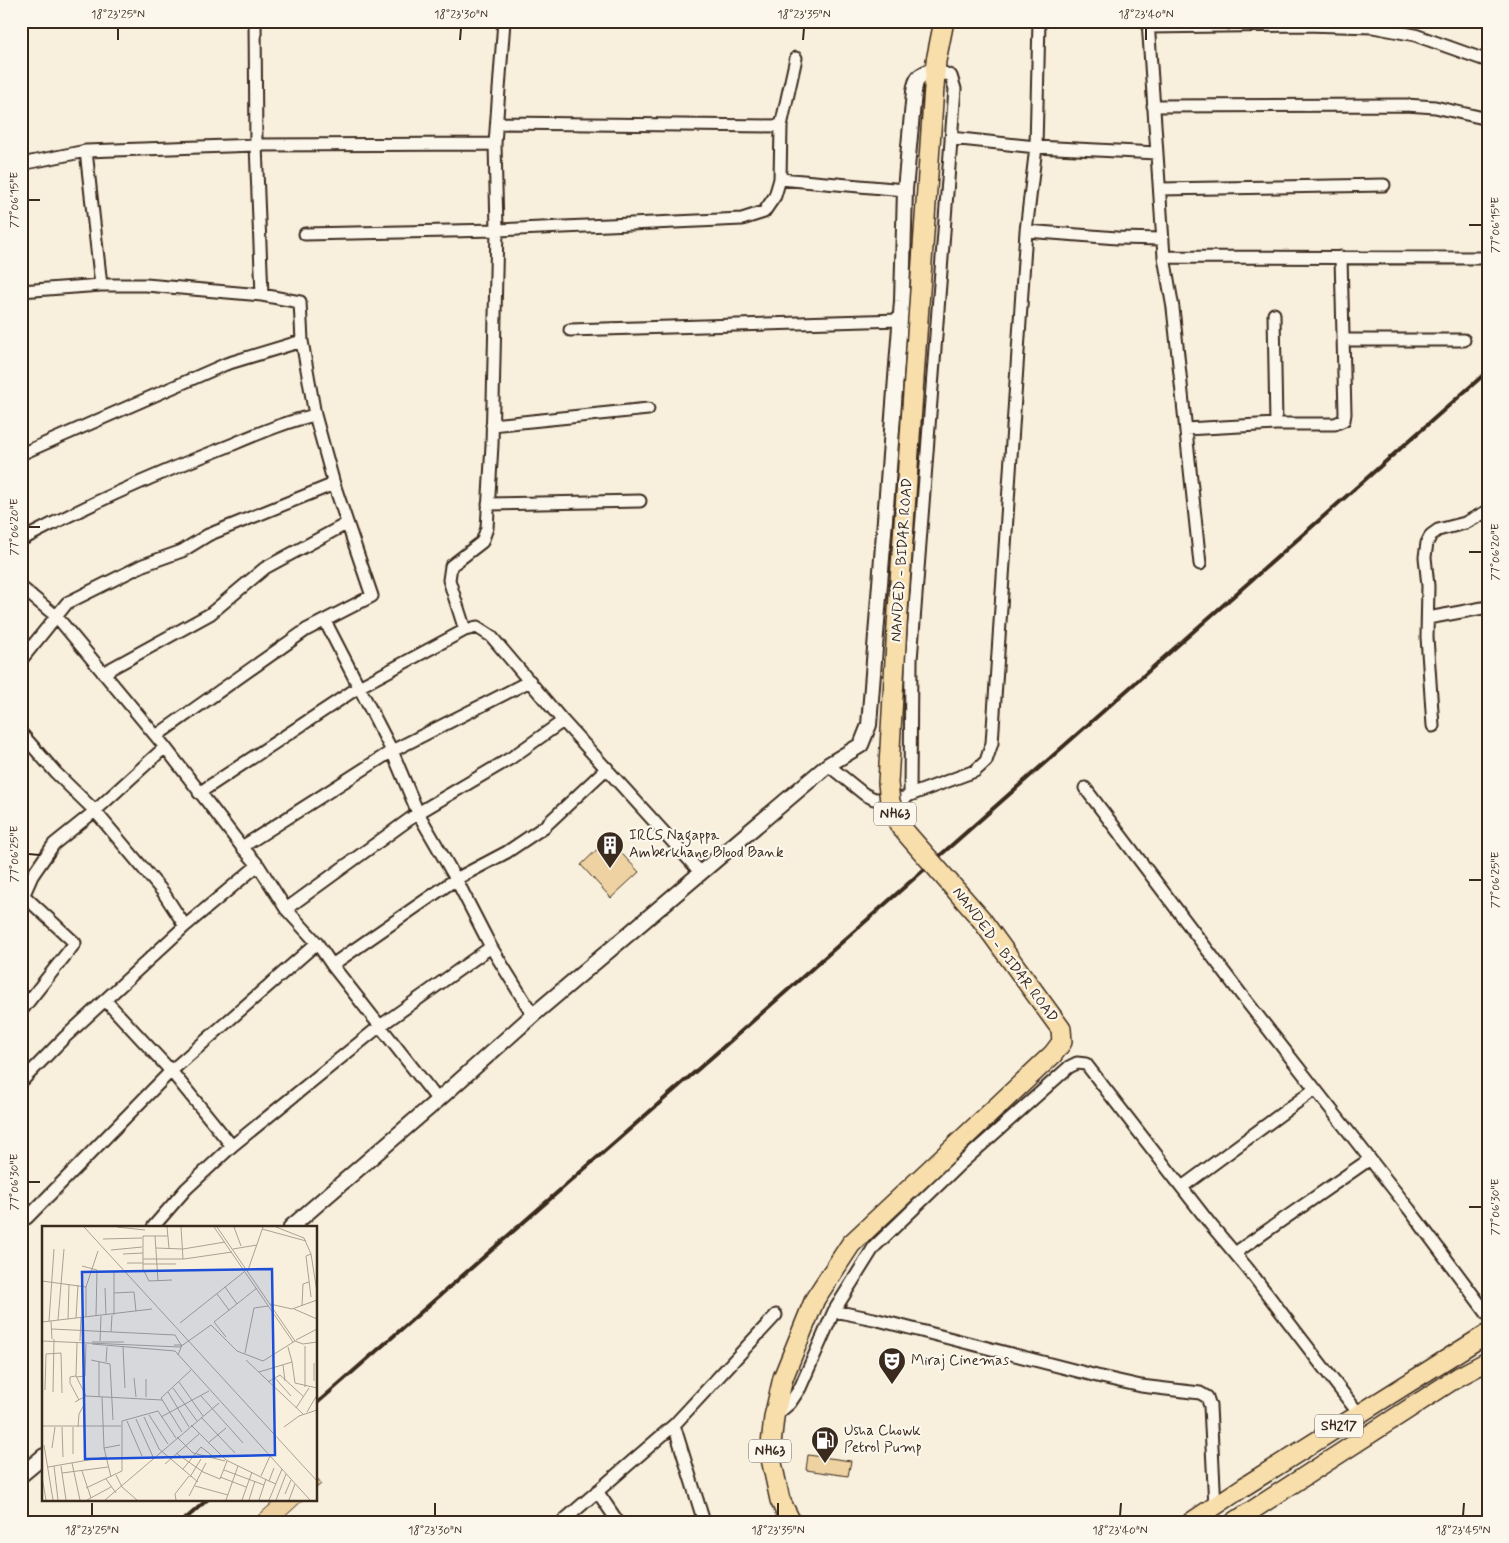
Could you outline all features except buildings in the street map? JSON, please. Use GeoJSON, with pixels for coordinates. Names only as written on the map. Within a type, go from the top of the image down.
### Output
{"type":"FeatureCollection","features":[{"type":"Feature","properties":{"kind":"highway","name":"NH63"},"geometry":{"type":"LineString","coordinates":[[933,21],[932,40],[935,72]]}},
{"type":"Feature","properties":{"kind":"highway","name":"NH63"},"geometry":{"type":"LineString","coordinates":[[935,72],[944,21]]}},
{"type":"Feature","properties":{"kind":"highway","name":"NANDED - BIDAR ROAD"},"geometry":{"type":"LineString","coordinates":[[791,1522],[780,1500],[770,1454],[774,1417],[782,1378],[815,1299],[851,1244],[1053,1054],[1062,1042],[1061,1029],[1056,1021],[981,919],[900,826],[890,802],[888,783],[897,626],[935,72]]}},
{"type":"Feature","properties":{"kind":"main road","name":"SH217"},"geometry":{"type":"LineString","coordinates":[[1191,1522],[1488,1333]]}},
{"type":"Feature","properties":{"kind":"main road","name":"SH217"},"geometry":{"type":"LineString","coordinates":[[1234,1522],[1426,1397],[1488,1361]]}},
{"type":"Feature","properties":{"kind":"street"},"geometry":{"type":"LineString","coordinates":[[255,21],[256,145],[262,295]]}},
{"type":"Feature","properties":{"kind":"street"},"geometry":{"type":"LineString","coordinates":[[465,630],[449,580],[451,566],[482,542],[486,528],[492,425],[497,230],[495,144],[504,21]]}},
{"type":"Feature","properties":{"kind":"street"},"geometry":{"type":"LineString","coordinates":[[828,765],[864,794],[874,799],[905,798],[975,771],[986,761],[992,743],[1026,231],[1036,147],[1039,21]]}},
{"type":"Feature","properties":{"kind":"street"},"geometry":{"type":"LineString","coordinates":[[1200,564],[1173,308],[1164,257],[1148,24],[1394,26],[1488,61]]}},
{"type":"Feature","properties":{"kind":"street"},"geometry":{"type":"LineString","coordinates":[[305,234],[497,230],[742,219],[764,212],[775,196],[780,179],[781,126],[796,58]]}},
{"type":"Feature","properties":{"kind":"street"},"geometry":{"type":"LineString","coordinates":[[292,1226],[533,1015],[828,765],[861,745],[870,725],[900,320],[905,190],[915,81],[920,76],[935,72],[951,76],[955,89],[911,660],[910,795]]}},
{"type":"Feature","properties":{"kind":"street"},"geometry":{"type":"LineString","coordinates":[[1153,106],[1406,104],[1436,107],[1488,119]]}},
{"type":"Feature","properties":{"kind":"street"},"geometry":{"type":"LineString","coordinates":[[498,123],[781,126]]}},
{"type":"Feature","properties":{"kind":"street"},"geometry":{"type":"LineString","coordinates":[[951,138],[1036,147],[1157,152]]}},
{"type":"Feature","properties":{"kind":"street"},"geometry":{"type":"LineString","coordinates":[[21,164],[86,151],[256,145],[495,144]]}},
{"type":"Feature","properties":{"kind":"street"},"geometry":{"type":"LineString","coordinates":[[86,151],[102,285]]}},
{"type":"Feature","properties":{"kind":"street"},"geometry":{"type":"LineString","coordinates":[[780,179],[905,190]]}},
{"type":"Feature","properties":{"kind":"street"},"geometry":{"type":"LineString","coordinates":[[1160,189],[1384,185]]}},
{"type":"Feature","properties":{"kind":"street"},"geometry":{"type":"LineString","coordinates":[[1026,231],[1117,238],[1163,239]]}},
{"type":"Feature","properties":{"kind":"street"},"geometry":{"type":"LineString","coordinates":[[1164,257],[1488,258]]}},
{"type":"Feature","properties":{"kind":"street"},"geometry":{"type":"LineString","coordinates":[[1186,429],[1276,424],[1335,424],[1344,420],[1346,414],[1341,257]]}},
{"type":"Feature","properties":{"kind":"street"},"geometry":{"type":"LineString","coordinates":[[21,291],[102,285],[146,285],[262,295],[300,302],[302,341],[315,415],[346,524],[372,596],[306,630],[156,736]]}},
{"type":"Feature","properties":{"kind":"street"},"geometry":{"type":"LineString","coordinates":[[1274,314],[1276,424]]}},
{"type":"Feature","properties":{"kind":"street"},"geometry":{"type":"LineString","coordinates":[[570,330],[900,320]]}},
{"type":"Feature","properties":{"kind":"street"},"geometry":{"type":"LineString","coordinates":[[1343,340],[1464,340]]}},
{"type":"Feature","properties":{"kind":"street"},"geometry":{"type":"LineString","coordinates":[[21,454],[226,364],[302,341]]}},
{"type":"Feature","properties":{"kind":"street"},"geometry":{"type":"LineString","coordinates":[[492,425],[648,409]]}},
{"type":"Feature","properties":{"kind":"street"},"geometry":{"type":"LineString","coordinates":[[21,540],[64,517],[190,460],[294,420],[315,415]]}},
{"type":"Feature","properties":{"kind":"street"},"geometry":{"type":"LineString","coordinates":[[21,660],[67,603],[144,565],[182,551],[208,534],[334,484]]}},
{"type":"Feature","properties":{"kind":"street"},"geometry":{"type":"LineString","coordinates":[[488,504],[640,501]]}},
{"type":"Feature","properties":{"kind":"street"},"geometry":{"type":"LineString","coordinates":[[1433,726],[1428,586],[1425,557],[1427,543],[1431,535],[1445,528],[1464,523],[1488,511]]}},
{"type":"Feature","properties":{"kind":"street"},"geometry":{"type":"LineString","coordinates":[[103,673],[210,614],[265,568],[346,524]]}},
{"type":"Feature","properties":{"kind":"street"},"geometry":{"type":"LineString","coordinates":[[21,587],[57,617],[165,747],[258,865],[286,908],[317,944],[438,1100]]}},
{"type":"Feature","properties":{"kind":"street"},"geometry":{"type":"LineString","coordinates":[[1428,618],[1488,607]]}},
{"type":"Feature","properties":{"kind":"street"},"geometry":{"type":"LineString","coordinates":[[325,621],[392,751],[418,813],[456,879],[491,947],[533,1015]]}},
{"type":"Feature","properties":{"kind":"street"},"geometry":{"type":"LineString","coordinates":[[200,793],[359,687],[465,630],[477,627],[491,636],[563,720],[701,873]]}},
{"type":"Feature","properties":{"kind":"street"},"geometry":{"type":"LineString","coordinates":[[242,847],[392,751],[530,681]]}},
{"type":"Feature","properties":{"kind":"street"},"geometry":{"type":"LineString","coordinates":[[286,908],[418,813],[511,758],[563,720]]}},
{"type":"Feature","properties":{"kind":"street"},"geometry":{"type":"LineString","coordinates":[[24,741],[95,811],[163,892],[185,926]]}},
{"type":"Feature","properties":{"kind":"street"},"geometry":{"type":"LineString","coordinates":[[21,1011],[75,944],[22,897],[32,876],[54,844],[95,811],[165,747]]}},
{"type":"Feature","properties":{"kind":"street"},"geometry":{"type":"LineString","coordinates":[[332,965],[456,879],[507,852],[544,826],[606,768]]}},
{"type":"Feature","properties":{"kind":"street"},"geometry":{"type":"LineString","coordinates":[[1085,788],[1488,1315]]}},
{"type":"Feature","properties":{"kind":"street"},"geometry":{"type":"LineString","coordinates":[[21,1082],[64,1038],[185,926],[258,865]]}},
{"type":"Feature","properties":{"kind":"street"},"geometry":{"type":"LineString","coordinates":[[27,1218],[171,1071],[317,944]]}},
{"type":"Feature","properties":{"kind":"street"},"geometry":{"type":"LineString","coordinates":[[154,1226],[186,1189],[232,1146],[380,1026],[491,947]]}},
{"type":"Feature","properties":{"kind":"street"},"geometry":{"type":"LineString","coordinates":[[106,1001],[171,1071],[232,1146]]}},
{"type":"Feature","properties":{"kind":"street"},"geometry":{"type":"LineString","coordinates":[[774,1417],[790,1403],[800,1388],[834,1311],[874,1247],[956,1167],[1077,1062],[1086,1064],[1359,1414]]}},
{"type":"Feature","properties":{"kind":"street"},"geometry":{"type":"LineString","coordinates":[[1182,1187],[1315,1089]]}},
{"type":"Feature","properties":{"kind":"street"},"geometry":{"type":"LineString","coordinates":[[1235,1253],[1370,1159]]}},
{"type":"Feature","properties":{"kind":"street"},"geometry":{"type":"LineString","coordinates":[[834,1311],[874,1319],[1100,1377],[1141,1386],[1200,1393],[1207,1397],[1210,1406],[1214,1507]]}},
{"type":"Feature","properties":{"kind":"street"},"geometry":{"type":"LineString","coordinates":[[562,1522],[674,1425],[776,1315]]}},
{"type":"Feature","properties":{"kind":"street"},"geometry":{"type":"LineString","coordinates":[[674,1425],[704,1522]]}},
{"type":"Feature","properties":{"kind":"street"},"geometry":{"type":"LineString","coordinates":[[21,1475],[42,1458]]}},
{"type":"Feature","properties":{"kind":"street"},"geometry":{"type":"LineString","coordinates":[[597,1491],[618,1522]]}},
{"type":"Feature","properties":{"kind":"railway"},"geometry":{"type":"LineString","coordinates":[[318,1402],[720,1050],[1488,371]]}},
{"type":"Feature","properties":{"kind":"railway"},"geometry":{"type":"LineString","coordinates":[[182,1522],[207,1500]]}},
{"type":"Feature","properties":{"kind":"place","name":"IRCS Nagappa Amberkhane Blood Bank"},"geometry":{"type":"Point","coordinates":[610,869]}},
{"type":"Feature","properties":{"kind":"place","name":"Miraj Cinemas"},"geometry":{"type":"Point","coordinates":[892,1385]}},
{"type":"Feature","properties":{"kind":"place","name":"Usha Chowk Petrol Pump"},"geometry":{"type":"Point","coordinates":[825,1464]}}]}
